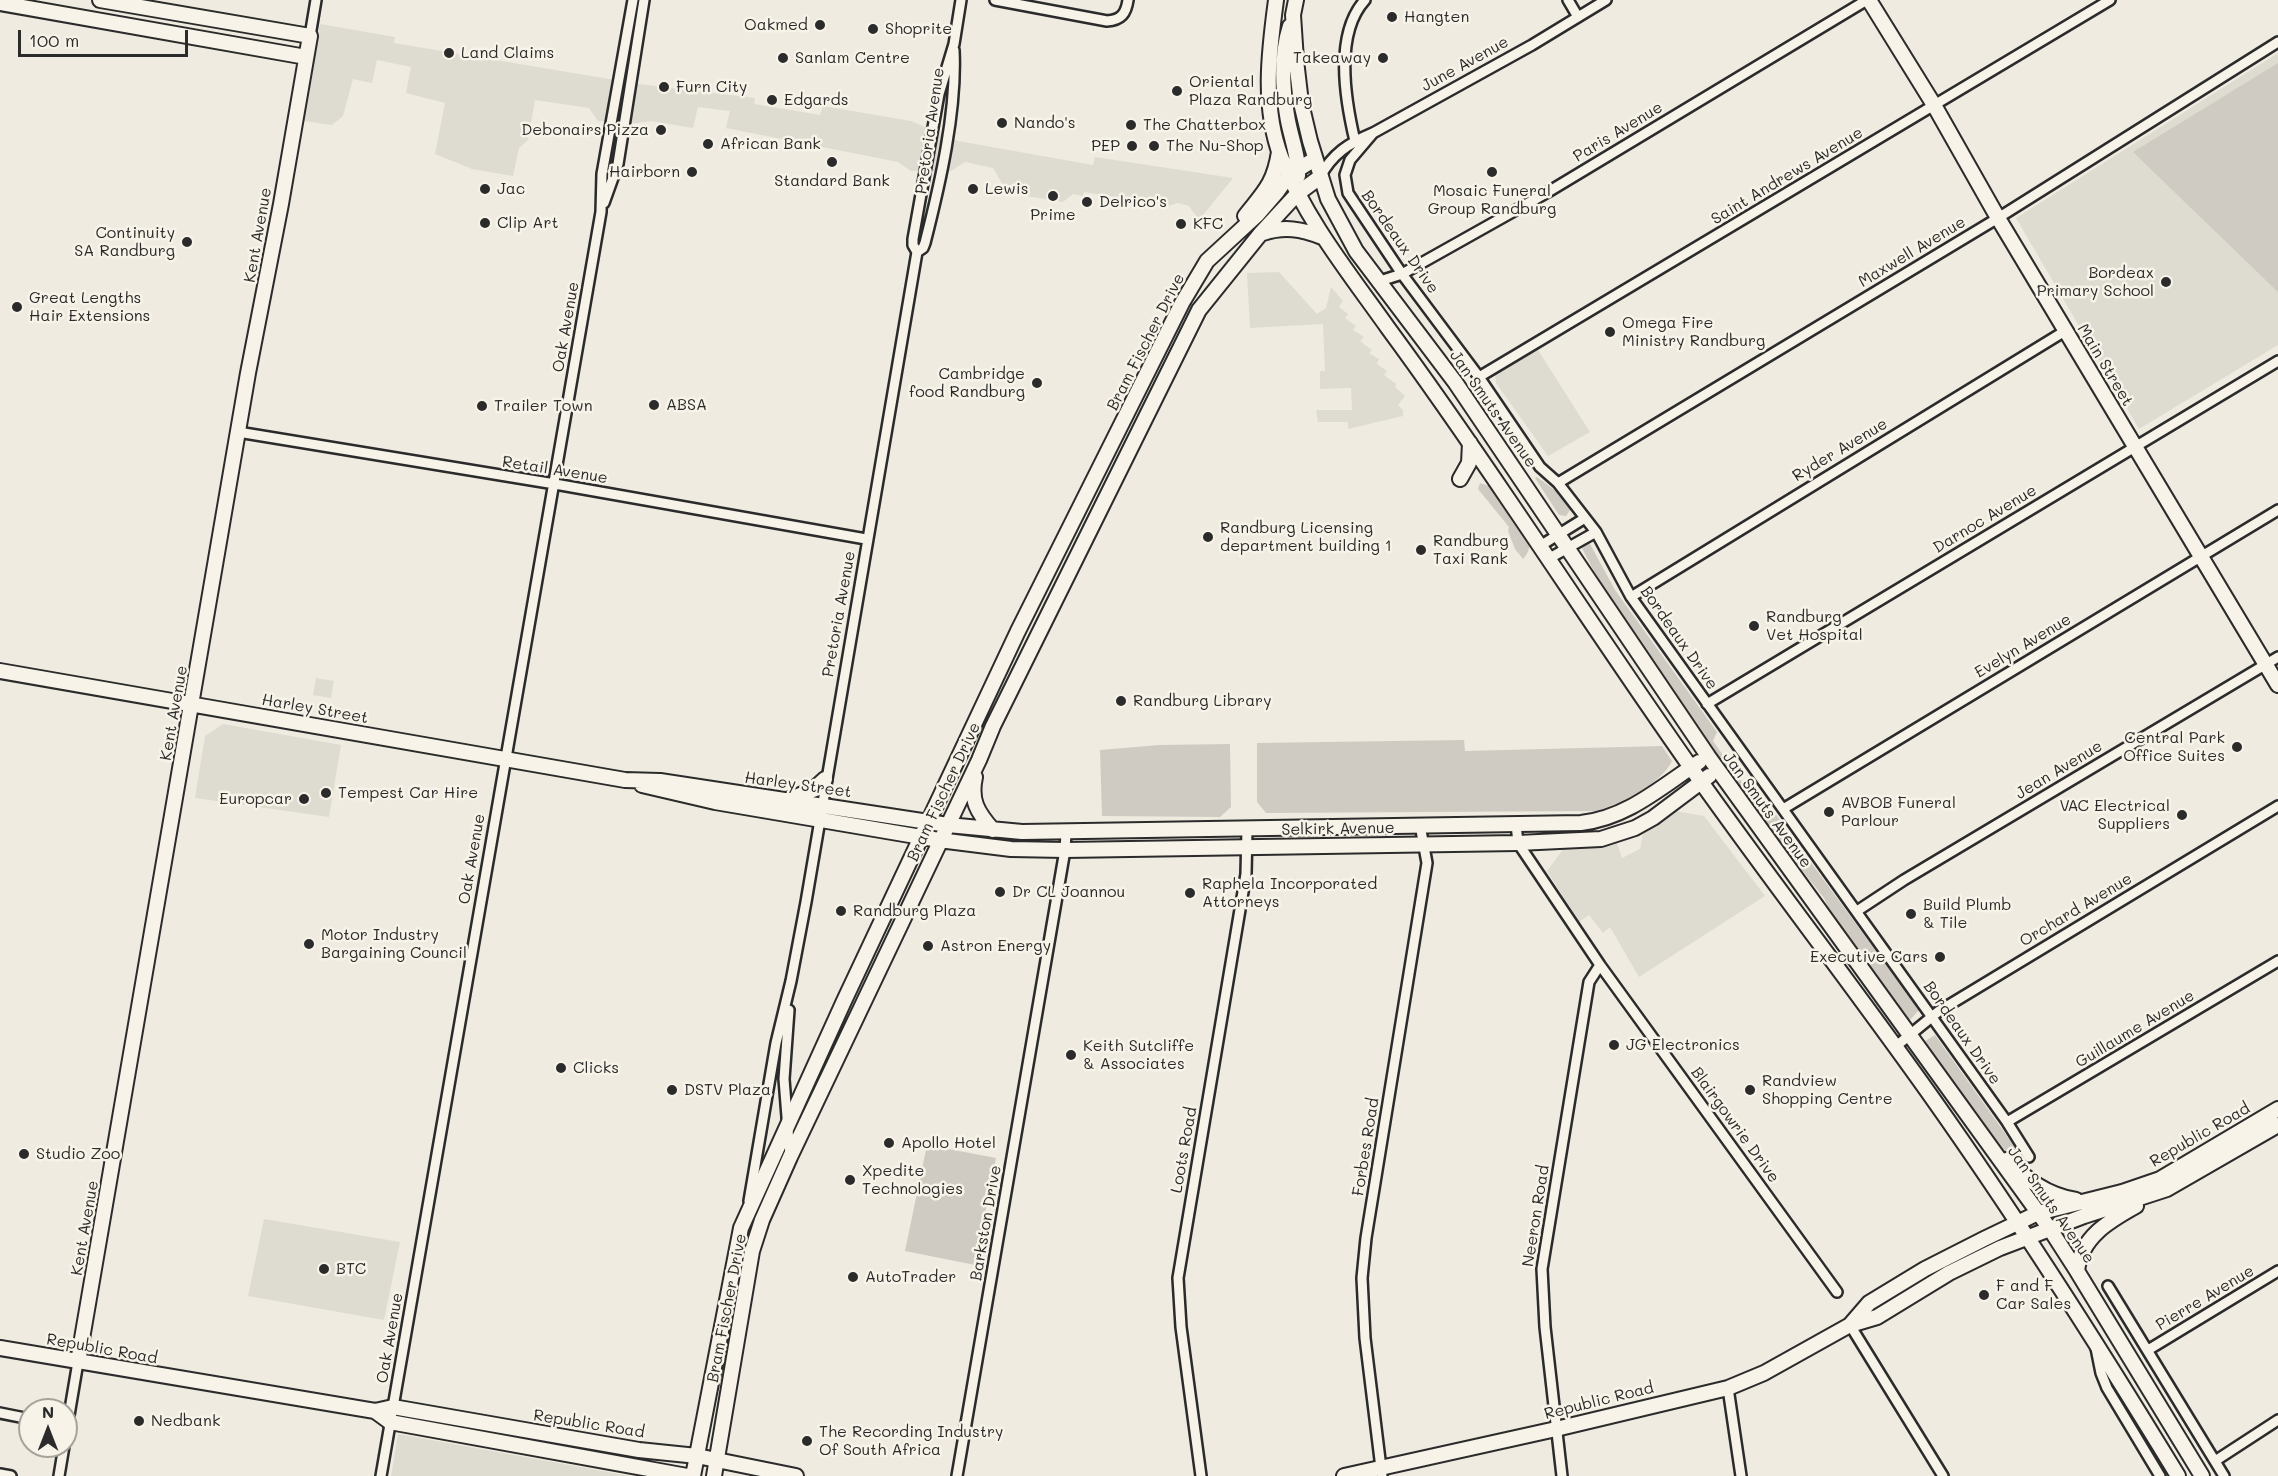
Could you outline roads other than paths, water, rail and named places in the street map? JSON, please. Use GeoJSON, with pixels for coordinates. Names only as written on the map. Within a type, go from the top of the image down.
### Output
{"type":"FeatureCollection","features":[{"type":"Feature","properties":{"kind":"main road"},"geometry":{"type":"LineString","coordinates":[[100,0],[310,36]]}},
{"type":"Feature","properties":{"kind":"main road"},"geometry":{"type":"LineString","coordinates":[[1207,261],[1271,183],[1276,170],[1279,152],[1268,90],[1276,0]]}},
{"type":"Feature","properties":{"kind":"main road"},"geometry":{"type":"LineString","coordinates":[[1296,0],[1286,39],[1283,66],[1293,172],[1297,194],[1322,237],[1470,442],[1701,782],[1895,1047],[2028,1238],[2094,1338],[2178,1476]]}},
{"type":"Feature","properties":{"kind":"main road","name":"Main Street"},"geometry":{"type":"LineString","coordinates":[[1868,0],[1934,105],[2065,331],[2278,685]]}},
{"type":"Feature","properties":{"kind":"main road"},"geometry":{"type":"LineString","coordinates":[[0,3],[306,57]]}},
{"type":"Feature","properties":{"kind":"main road"},"geometry":{"type":"LineString","coordinates":[[1293,15],[1301,103],[1315,159]]}},
{"type":"Feature","properties":{"kind":"main road","name":"Kent Avenue"},"geometry":{"type":"LineString","coordinates":[[78,1362],[238,432],[310,36]]}},
{"type":"Feature","properties":{"kind":"main road"},"geometry":{"type":"LineString","coordinates":[[1279,152],[1293,172]]}},
{"type":"Feature","properties":{"kind":"main road","name":"Bram Fischer Drive"},"geometry":{"type":"LineString","coordinates":[[693,1476],[736,1247],[747,1214],[844,1001],[1018,632],[1182,303],[1207,261],[1258,214],[1293,172],[1315,159]]}},
{"type":"Feature","properties":{"kind":"main road","name":"Jan Smuts Avenue"},"geometry":{"type":"LineString","coordinates":[[1315,159],[1338,222],[1356,251],[1455,382],[1708,756],[2050,1229],[2078,1271],[2202,1476]]}},
{"type":"Feature","properties":{"kind":"main road","name":"Bram Fischer Drive"},"geometry":{"type":"LineString","coordinates":[[714,1476],[752,1251],[762,1220],[790,1157],[979,760],[993,726],[1199,310],[1261,233],[1297,194],[1320,177]]}},
{"type":"Feature","properties":{"kind":"main road"},"geometry":{"type":"LineString","coordinates":[[1261,233],[1294,228],[1322,237]]}},
{"type":"Feature","properties":{"kind":"main road"},"geometry":{"type":"LineString","coordinates":[[1460,479],[1469,463],[1470,442]]}},
{"type":"Feature","properties":{"kind":"main road","name":"Harley Street"},"geometry":{"type":"LineString","coordinates":[[0,671],[625,780],[659,791],[820,812],[948,825]]}},
{"type":"Feature","properties":{"kind":"main road","name":"Selkirk Avenue"},"geometry":{"type":"LineString","coordinates":[[948,825],[993,830],[1066,833],[1602,821],[1642,800],[1708,756]]}},
{"type":"Feature","properties":{"kind":"main road"},"geometry":{"type":"LineString","coordinates":[[979,760],[973,787],[974,804],[978,813],[993,830]]}},
{"type":"Feature","properties":{"kind":"main road","name":"Selkirk Avenue"},"geometry":{"type":"LineString","coordinates":[[939,840],[1011,849],[1065,850],[1518,843],[1601,839],[1614,836],[1653,818],[1718,770]]}},
{"type":"Feature","properties":{"kind":"main road"},"geometry":{"type":"LineString","coordinates":[[785,800],[807,793],[825,779]]}},
{"type":"Feature","properties":{"kind":"main road","name":"Harley Street"},"geometry":{"type":"LineString","coordinates":[[625,780],[660,781],[785,800],[820,812],[939,840]]}},
{"type":"Feature","properties":{"kind":"main road","name":"Republic Road"},"geometry":{"type":"LineString","coordinates":[[1850,1325],[1869,1303],[1925,1269],[2016,1222],[2038,1213],[2122,1192],[2160,1179],[2278,1109]]}},
{"type":"Feature","properties":{"kind":"main road","name":"Republic Road"},"geometry":{"type":"LineString","coordinates":[[1344,1476],[1382,1472],[1728,1388],[1764,1373],[1850,1325],[1877,1317],[1949,1273],[2000,1248],[2167,1189],[2278,1125]]}},
{"type":"Feature","properties":{"kind":"main road"},"geometry":{"type":"LineString","coordinates":[[1983,1138],[2035,1185],[2052,1194],[2083,1201]]}},
{"type":"Feature","properties":{"kind":"main road"},"geometry":{"type":"LineString","coordinates":[[2078,1271],[2079,1260],[2091,1236],[2126,1212],[2167,1189]]}},
{"type":"Feature","properties":{"kind":"main road","name":"Republic Road"},"geometry":{"type":"LineString","coordinates":[[0,1348],[375,1411],[393,1407],[639,1450],[697,1456],[796,1476]]}},
{"type":"Feature","properties":{"kind":"main road","name":"Republic Road"},"geometry":{"type":"LineString","coordinates":[[375,1411],[390,1422],[687,1476]]}},
{"type":"Feature","properties":{"kind":"street","name":"Kent Avenue"},"geometry":{"type":"LineString","coordinates":[[310,36],[316,0]]}},
{"type":"Feature","properties":{"kind":"street","name":"Oak Avenue"},"geometry":{"type":"LineString","coordinates":[[381,1476],[555,484],[601,212],[602,174],[633,0]]}},
{"type":"Feature","properties":{"kind":"street","name":"Oak Avenue"},"geometry":{"type":"LineString","coordinates":[[601,212],[618,164],[644,0]]}},
{"type":"Feature","properties":{"kind":"street","name":"Pretoria Avenue"},"geometry":{"type":"LineString","coordinates":[[747,1214],[776,1042],[791,981],[917,252],[913,244],[939,94],[954,44],[962,0]]}},
{"type":"Feature","properties":{"kind":"street"},"geometry":{"type":"LineString","coordinates":[[995,0],[1115,21],[1123,15],[1128,0]]}},
{"type":"Feature","properties":{"kind":"street"},"geometry":{"type":"LineString","coordinates":[[1354,141],[1348,114],[1345,77],[1346,42],[1352,22],[1365,0]]}},
{"type":"Feature","properties":{"kind":"street"},"geometry":{"type":"LineString","coordinates":[[1569,0],[1578,16]]}},
{"type":"Feature","properties":{"kind":"street","name":"June Avenue"},"geometry":{"type":"LineString","coordinates":[[1320,177],[1327,163],[1354,141],[1373,133],[1532,45],[1606,0]]}},
{"type":"Feature","properties":{"kind":"street","name":"Paris Avenue"},"geometry":{"type":"LineString","coordinates":[[1380,281],[1402,274],[1558,186],[1868,0]]}},
{"type":"Feature","properties":{"kind":"street","name":"Saint Andrews Avenue"},"geometry":{"type":"LineString","coordinates":[[1479,377],[2110,0]]}},
{"type":"Feature","properties":{"kind":"street","name":"Maxwell Avenue"},"geometry":{"type":"LineString","coordinates":[[1558,483],[1998,218],[2278,42]]}},
{"type":"Feature","properties":{"kind":"street","name":"Pretoria Avenue"},"geometry":{"type":"LineString","coordinates":[[917,252],[923,248],[925,243],[944,154],[953,89],[954,44]]}},
{"type":"Feature","properties":{"kind":"street","name":"Bordeaux Drive"},"geometry":{"type":"LineString","coordinates":[[1373,133],[1350,160],[1345,175],[1348,193],[1402,274],[1479,377],[1540,467],[1558,483],[1596,532],[1631,597],[1857,910],[2007,1122],[2029,1157]]}},
{"type":"Feature","properties":{"kind":"street","name":"June Avenue"},"geometry":{"type":"LineString","coordinates":[[1315,159],[1337,153]]}},
{"type":"Feature","properties":{"kind":"street","name":"Ryder Avenue"},"geometry":{"type":"LineString","coordinates":[[1631,597],[1692,557],[2065,331]]}},
{"type":"Feature","properties":{"kind":"street","name":"Darnoc Avenue"},"geometry":{"type":"LineString","coordinates":[[1707,704],[2278,361]]}},
{"type":"Feature","properties":{"kind":"street","name":"Retail Avenue"},"geometry":{"type":"LineString","coordinates":[[238,432],[555,484],[867,539]]}},
{"type":"Feature","properties":{"kind":"street","name":"Evelyn Avenue"},"geometry":{"type":"LineString","coordinates":[[1782,809],[2278,510]]}},
{"type":"Feature","properties":{"kind":"street"},"geometry":{"type":"LineString","coordinates":[[1540,546],[1585,518]]}},
{"type":"Feature","properties":{"kind":"street"},"geometry":{"type":"LineString","coordinates":[[1548,559],[1596,532]]}},
{"type":"Feature","properties":{"kind":"street","name":"Jean Avenue"},"geometry":{"type":"LineString","coordinates":[[1857,910],[2278,657]]}},
{"type":"Feature","properties":{"kind":"street","name":"Orchard Avenue"},"geometry":{"type":"LineString","coordinates":[[1895,1047],[1932,1017],[1979,986],[2277,808]]}},
{"type":"Feature","properties":{"kind":"street","name":"Blairgowrie Drive"},"geometry":{"type":"LineString","coordinates":[[1516,824],[1518,843],[1600,965],[1837,1292]]}},
{"type":"Feature","properties":{"kind":"street","name":"Forbes Road"},"geometry":{"type":"LineString","coordinates":[[1382,1472],[1365,1338],[1362,1278],[1366,1238],[1428,863],[1420,825]]}},
{"type":"Feature","properties":{"kind":"street","name":"Loots Road"},"geometry":{"type":"LineString","coordinates":[[1201,1476],[1181,1327],[1178,1278],[1246,874],[1247,829]]}},
{"type":"Feature","properties":{"kind":"street","name":"Barkston Drive"},"geometry":{"type":"LineString","coordinates":[[957,1476],[1065,850],[1066,833]]}},
{"type":"Feature","properties":{"kind":"street","name":"Guillaume Avenue"},"geometry":{"type":"LineString","coordinates":[[2007,1122],[2278,961]]}},
{"type":"Feature","properties":{"kind":"street","name":"Neeron Road"},"geometry":{"type":"LineString","coordinates":[[1562,1476],[1543,1304],[1542,1269],[1589,982],[1600,965]]}},
{"type":"Feature","properties":{"kind":"street","name":"Pretoria Avenue"},"geometry":{"type":"LineString","coordinates":[[790,1157],[786,1131],[784,1079],[791,981]]}},
{"type":"Feature","properties":{"kind":"street","name":"Pierre Avenue"},"geometry":{"type":"LineString","coordinates":[[2148,1350],[2278,1271]]}},
{"type":"Feature","properties":{"kind":"street"},"geometry":{"type":"LineString","coordinates":[[2108,1286],[2224,1476]]}},
{"type":"Feature","properties":{"kind":"street"},"geometry":{"type":"LineString","coordinates":[[1850,1325],[1939,1475]]}},
{"type":"Feature","properties":{"kind":"street"},"geometry":{"type":"LineString","coordinates":[[2094,1338],[2101,1373],[2107,1388],[2160,1476]]}},
{"type":"Feature","properties":{"kind":"street","name":"Kent Avenue"},"geometry":{"type":"LineString","coordinates":[[72,1398],[78,1362]]}},
{"type":"Feature","properties":{"kind":"street"},"geometry":{"type":"LineString","coordinates":[[1728,1388],[1741,1476]]}},
{"type":"Feature","properties":{"kind":"street"},"geometry":{"type":"LineString","coordinates":[[0,1413],[18,1417]]}},
{"type":"Feature","properties":{"kind":"street"},"geometry":{"type":"LineString","coordinates":[[2215,1461],[2278,1420]]}},
{"type":"Feature","properties":{"kind":"street"},"geometry":{"type":"LineString","coordinates":[[59,1476],[62,1458]]}},
{"type":"Feature","properties":{"kind":"street"},"geometry":{"type":"LineString","coordinates":[[0,1474],[11,1476]]}},
{"type":"Feature","properties":{"kind":"place","name":"Hangten"},"geometry":{"type":"Point","coordinates":[1392,17]}},
{"type":"Feature","properties":{"kind":"place","name":"Oakmed"},"geometry":{"type":"Point","coordinates":[820,25]}},
{"type":"Feature","properties":{"kind":"place","name":"Shoprite"},"geometry":{"type":"Point","coordinates":[873,29]}},
{"type":"Feature","properties":{"kind":"place","name":"Land Claims"},"geometry":{"type":"Point","coordinates":[449,53]}},
{"type":"Feature","properties":{"kind":"place","name":"Sanlam Centre"},"geometry":{"type":"Point","coordinates":[783,58]}},
{"type":"Feature","properties":{"kind":"place","name":"Takeaway"},"geometry":{"type":"Point","coordinates":[1383,58]}},
{"type":"Feature","properties":{"kind":"place","name":"Furn City"},"geometry":{"type":"Point","coordinates":[664,87]}},
{"type":"Feature","properties":{"kind":"place","name":"Oriental Plaza Randburg"},"geometry":{"type":"Point","coordinates":[1177,91]}},
{"type":"Feature","properties":{"kind":"place","name":"Edgards"},"geometry":{"type":"Point","coordinates":[772,100]}},
{"type":"Feature","properties":{"kind":"place","name":"Nando's"},"geometry":{"type":"Point","coordinates":[1002,123]}},
{"type":"Feature","properties":{"kind":"place","name":"The Chatterbox"},"geometry":{"type":"Point","coordinates":[1131,125]}},
{"type":"Feature","properties":{"kind":"place","name":"Debonairs Pizza"},"geometry":{"type":"Point","coordinates":[661,130]}},
{"type":"Feature","properties":{"kind":"place","name":"African Bank"},"geometry":{"type":"Point","coordinates":[708,144]}},
{"type":"Feature","properties":{"kind":"place","name":"PEP"},"geometry":{"type":"Point","coordinates":[1132,146]}},
{"type":"Feature","properties":{"kind":"place","name":"The Nu-Shop"},"geometry":{"type":"Point","coordinates":[1154,146]}},
{"type":"Feature","properties":{"kind":"place","name":"Standard Bank"},"geometry":{"type":"Point","coordinates":[832,162]}},
{"type":"Feature","properties":{"kind":"place","name":"Hairborn"},"geometry":{"type":"Point","coordinates":[692,172]}},
{"type":"Feature","properties":{"kind":"place","name":"Mosaic Funeral Group Randburg"},"geometry":{"type":"Point","coordinates":[1492,172]}},
{"type":"Feature","properties":{"kind":"place","name":"Jac"},"geometry":{"type":"Point","coordinates":[485,189]}},
{"type":"Feature","properties":{"kind":"place","name":"Lewis"},"geometry":{"type":"Point","coordinates":[973,189]}},
{"type":"Feature","properties":{"kind":"place","name":"Prime"},"geometry":{"type":"Point","coordinates":[1053,196]}},
{"type":"Feature","properties":{"kind":"place","name":"Delrico's"},"geometry":{"type":"Point","coordinates":[1087,202]}},
{"type":"Feature","properties":{"kind":"place","name":"Clip Art"},"geometry":{"type":"Point","coordinates":[485,223]}},
{"type":"Feature","properties":{"kind":"place","name":"KFC"},"geometry":{"type":"Point","coordinates":[1181,224]}},
{"type":"Feature","properties":{"kind":"place","name":"Continuity SA Randburg"},"geometry":{"type":"Point","coordinates":[187,242]}},
{"type":"Feature","properties":{"kind":"place","name":"Bordeax Primary School"},"geometry":{"type":"Point","coordinates":[2166,282]}},
{"type":"Feature","properties":{"kind":"place","name":"Great Lengths Hair Extensions"},"geometry":{"type":"Point","coordinates":[17,307]}},
{"type":"Feature","properties":{"kind":"place","name":"Omega Fire Ministry Randburg"},"geometry":{"type":"Point","coordinates":[1610,332]}},
{"type":"Feature","properties":{"kind":"place","name":"Cambridge food Randburg"},"geometry":{"type":"Point","coordinates":[1037,383]}},
{"type":"Feature","properties":{"kind":"place","name":"ABSA"},"geometry":{"type":"Point","coordinates":[654,405]}},
{"type":"Feature","properties":{"kind":"place","name":"Trailer Town"},"geometry":{"type":"Point","coordinates":[482,406]}},
{"type":"Feature","properties":{"kind":"place","name":"Randburg Licensing department building 1"},"geometry":{"type":"Point","coordinates":[1208,537]}},
{"type":"Feature","properties":{"kind":"place","name":"Randburg Taxi Rank"},"geometry":{"type":"Point","coordinates":[1421,550]}},
{"type":"Feature","properties":{"kind":"place","name":"Randburg Vet Hospital"},"geometry":{"type":"Point","coordinates":[1754,626]}},
{"type":"Feature","properties":{"kind":"place","name":"Randburg Library"},"geometry":{"type":"Point","coordinates":[1121,701]}},
{"type":"Feature","properties":{"kind":"place","name":"Central Park Office Suites"},"geometry":{"type":"Point","coordinates":[2237,747]}},
{"type":"Feature","properties":{"kind":"place","name":"Tempest Car Hire"},"geometry":{"type":"Point","coordinates":[326,793]}},
{"type":"Feature","properties":{"kind":"place","name":"Europcar"},"geometry":{"type":"Point","coordinates":[304,799]}},
{"type":"Feature","properties":{"kind":"place","name":"AVBOB Funeral Parlour"},"geometry":{"type":"Point","coordinates":[1829,812]}},
{"type":"Feature","properties":{"kind":"place","name":"VAC Electrical Suppliers"},"geometry":{"type":"Point","coordinates":[2182,815]}},
{"type":"Feature","properties":{"kind":"place","name":"Dr CL Joannou"},"geometry":{"type":"Point","coordinates":[1000,892]}},
{"type":"Feature","properties":{"kind":"place","name":"Raphela Incorporated Attorneys"},"geometry":{"type":"Point","coordinates":[1190,893]}},
{"type":"Feature","properties":{"kind":"place","name":"Randburg Plaza"},"geometry":{"type":"Point","coordinates":[841,911]}},
{"type":"Feature","properties":{"kind":"place","name":"Build Plumb & Tile"},"geometry":{"type":"Point","coordinates":[1911,914]}},
{"type":"Feature","properties":{"kind":"place","name":"Motor Industry Bargaining Council"},"geometry":{"type":"Point","coordinates":[309,944]}},
{"type":"Feature","properties":{"kind":"place","name":"Astron Energy"},"geometry":{"type":"Point","coordinates":[928,946]}},
{"type":"Feature","properties":{"kind":"place","name":"Executive Cars"},"geometry":{"type":"Point","coordinates":[1940,957]}},
{"type":"Feature","properties":{"kind":"place","name":"JG Electronics"},"geometry":{"type":"Point","coordinates":[1614,1045]}},
{"type":"Feature","properties":{"kind":"place","name":"Keith Sutcliffe & Associates"},"geometry":{"type":"Point","coordinates":[1071,1055]}},
{"type":"Feature","properties":{"kind":"place","name":"Clicks"},"geometry":{"type":"Point","coordinates":[561,1068]}},
{"type":"Feature","properties":{"kind":"place","name":"DSTV Plaza"},"geometry":{"type":"Point","coordinates":[672,1090]}},
{"type":"Feature","properties":{"kind":"place","name":"Randview Shopping Centre"},"geometry":{"type":"Point","coordinates":[1750,1090]}},
{"type":"Feature","properties":{"kind":"place","name":"Apollo Hotel"},"geometry":{"type":"Point","coordinates":[889,1143]}},
{"type":"Feature","properties":{"kind":"place","name":"Studio Zoo"},"geometry":{"type":"Point","coordinates":[24,1154]}},
{"type":"Feature","properties":{"kind":"place","name":"Xpedite Technologies"},"geometry":{"type":"Point","coordinates":[850,1180]}},
{"type":"Feature","properties":{"kind":"place","name":"BTC"},"geometry":{"type":"Point","coordinates":[324,1269]}},
{"type":"Feature","properties":{"kind":"place","name":"AutoTrader"},"geometry":{"type":"Point","coordinates":[853,1277]}},
{"type":"Feature","properties":{"kind":"place","name":"F and F Car Sales"},"geometry":{"type":"Point","coordinates":[1984,1295]}},
{"type":"Feature","properties":{"kind":"place","name":"Nedbank"},"geometry":{"type":"Point","coordinates":[139,1421]}},
{"type":"Feature","properties":{"kind":"place","name":"The Recording Industry Of South Africa"},"geometry":{"type":"Point","coordinates":[807,1441]}}]}
